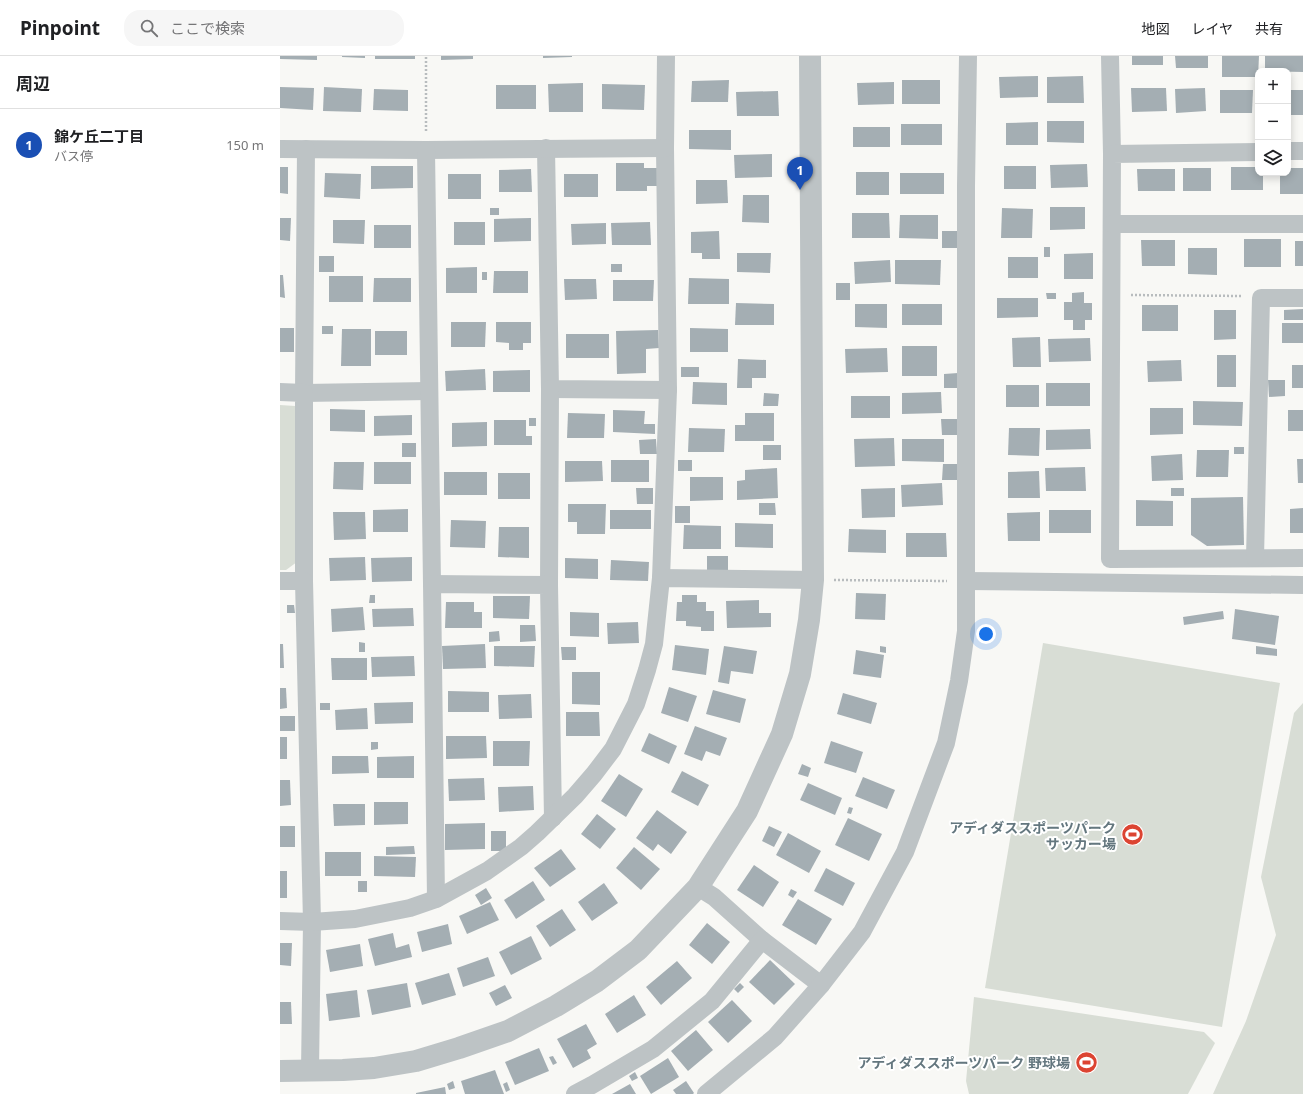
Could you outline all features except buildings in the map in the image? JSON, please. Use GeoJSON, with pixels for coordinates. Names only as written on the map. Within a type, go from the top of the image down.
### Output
{"type":"FeatureCollection","features":[{"type":"Feature","properties":{"kind":"street"},"geometry":{"type":"LineString","coordinates":[[280,921],[312,922],[355,919],[410,908],[436,899],[505,859],[522,848],[575,796],[612,749],[636,704],[654,644],[662,578],[668,390],[665,148],[666,56]]}},
{"type":"Feature","properties":{"kind":"street"},"geometry":{"type":"LineString","coordinates":[[280,1071],[374,1068],[416,1061],[508,1031],[556,1006],[597,981],[638,950],[698,887],[747,810],[782,734],[800,674],[809,620],[823,580],[810,56]]}},
{"type":"Feature","properties":{"kind":"street"},"geometry":{"type":"LineString","coordinates":[[706,1094],[775,1037],[821,985],[862,932],[905,852],[946,742],[959,681],[966,631],[966,186],[968,56]]}},
{"type":"Feature","properties":{"kind":"street"},"geometry":{"type":"LineString","coordinates":[[1110,56],[1112,154],[1110,559],[1303,558]]}},
{"type":"Feature","properties":{"kind":"street"},"geometry":{"type":"LineString","coordinates":[[546,148],[550,389],[549,585],[553,818]]}},
{"type":"Feature","properties":{"kind":"street"},"geometry":{"type":"LineString","coordinates":[[280,149],[426,150],[665,148]]}},
{"type":"Feature","properties":{"kind":"street"},"geometry":{"type":"LineString","coordinates":[[306,149],[304,581],[312,922],[310,1071]]}},
{"type":"Feature","properties":{"kind":"street"},"geometry":{"type":"LineString","coordinates":[[426,150],[436,899]]}},
{"type":"Feature","properties":{"kind":"street"},"geometry":{"type":"LineString","coordinates":[[1291,151],[1303,151]]}},
{"type":"Feature","properties":{"kind":"street"},"geometry":{"type":"LineString","coordinates":[[1112,154],[1255,152]]}},
{"type":"Feature","properties":{"kind":"street"},"geometry":{"type":"LineString","coordinates":[[1112,224],[1303,224]]}},
{"type":"Feature","properties":{"kind":"street"},"geometry":{"type":"LineString","coordinates":[[1255,558],[1261,298],[1303,298]]}},
{"type":"Feature","properties":{"kind":"street"},"geometry":{"type":"LineString","coordinates":[[550,389],[668,390]]}},
{"type":"Feature","properties":{"kind":"street"},"geometry":{"type":"LineString","coordinates":[[280,392],[429,391]]}},
{"type":"Feature","properties":{"kind":"street"},"geometry":{"type":"LineString","coordinates":[[662,578],[823,580]]}},
{"type":"Feature","properties":{"kind":"street"},"geometry":{"type":"LineString","coordinates":[[280,581],[304,581]]}},
{"type":"Feature","properties":{"kind":"street"},"geometry":{"type":"LineString","coordinates":[[966,581],[1303,585]]}},
{"type":"Feature","properties":{"kind":"street"},"geometry":{"type":"LineString","coordinates":[[432,584],[549,585]]}},
{"type":"Feature","properties":{"kind":"street"},"geometry":{"type":"LineString","coordinates":[[698,887],[714,897],[762,940],[821,985]]}},
{"type":"Feature","properties":{"kind":"street"},"geometry":{"type":"LineString","coordinates":[[575,1094],[653,1049],[712,1001],[762,940]]}},
{"type":"Feature","properties":{"kind":"path"},"geometry":{"type":"LineString","coordinates":[[426,56],[426,150]]}},
{"type":"Feature","properties":{"kind":"path"},"geometry":{"type":"LineString","coordinates":[[1128,295],[1240,295]]}},
{"type":"Feature","properties":{"kind":"path"},"geometry":{"type":"LineString","coordinates":[[823,580],[966,581]]}},
{"type":"Feature","properties":{"kind":"shaded area"},"geometry":{"type":"Polygon","coordinates":[[[280,405],[295,406],[301,559],[286,570],[280,570],[280,405]]]}},
{"type":"Feature","properties":{"kind":"shaded area","name":"アディダススポーツパーク サッカー場"},"geometry":{"type":"Polygon","coordinates":[[[1043,643],[1280,683],[1222,1027],[985,988],[1043,643]]]}},
{"type":"Feature","properties":{"kind":"shaded area"},"geometry":{"type":"Polygon","coordinates":[[[1303,703],[1303,1094],[1213,1094],[1246,1021],[1276,935],[1261,877],[1294,713],[1303,703]]]}},
{"type":"Feature","properties":{"kind":"shaded area","name":"アディダススポーツパーク 野球場"},"geometry":{"type":"Polygon","coordinates":[[[974,997],[1204,1032],[1215,1043],[1188,1094],[969,1094],[966,1081],[974,997]]]}},
{"type":"Feature","properties":{"kind":"place","name":"錦ケ丘二丁目"},"geometry":{"type":"Point","coordinates":[800,190]}},
{"type":"Feature","properties":{"kind":"place","name":"アディダススポーツパーク サッカー場"},"geometry":{"type":"Point","coordinates":[1132,835]}},
{"type":"Feature","properties":{"kind":"place","name":"アディダススポーツパーク 野球場"},"geometry":{"type":"Point","coordinates":[1086,1062]}}]}
